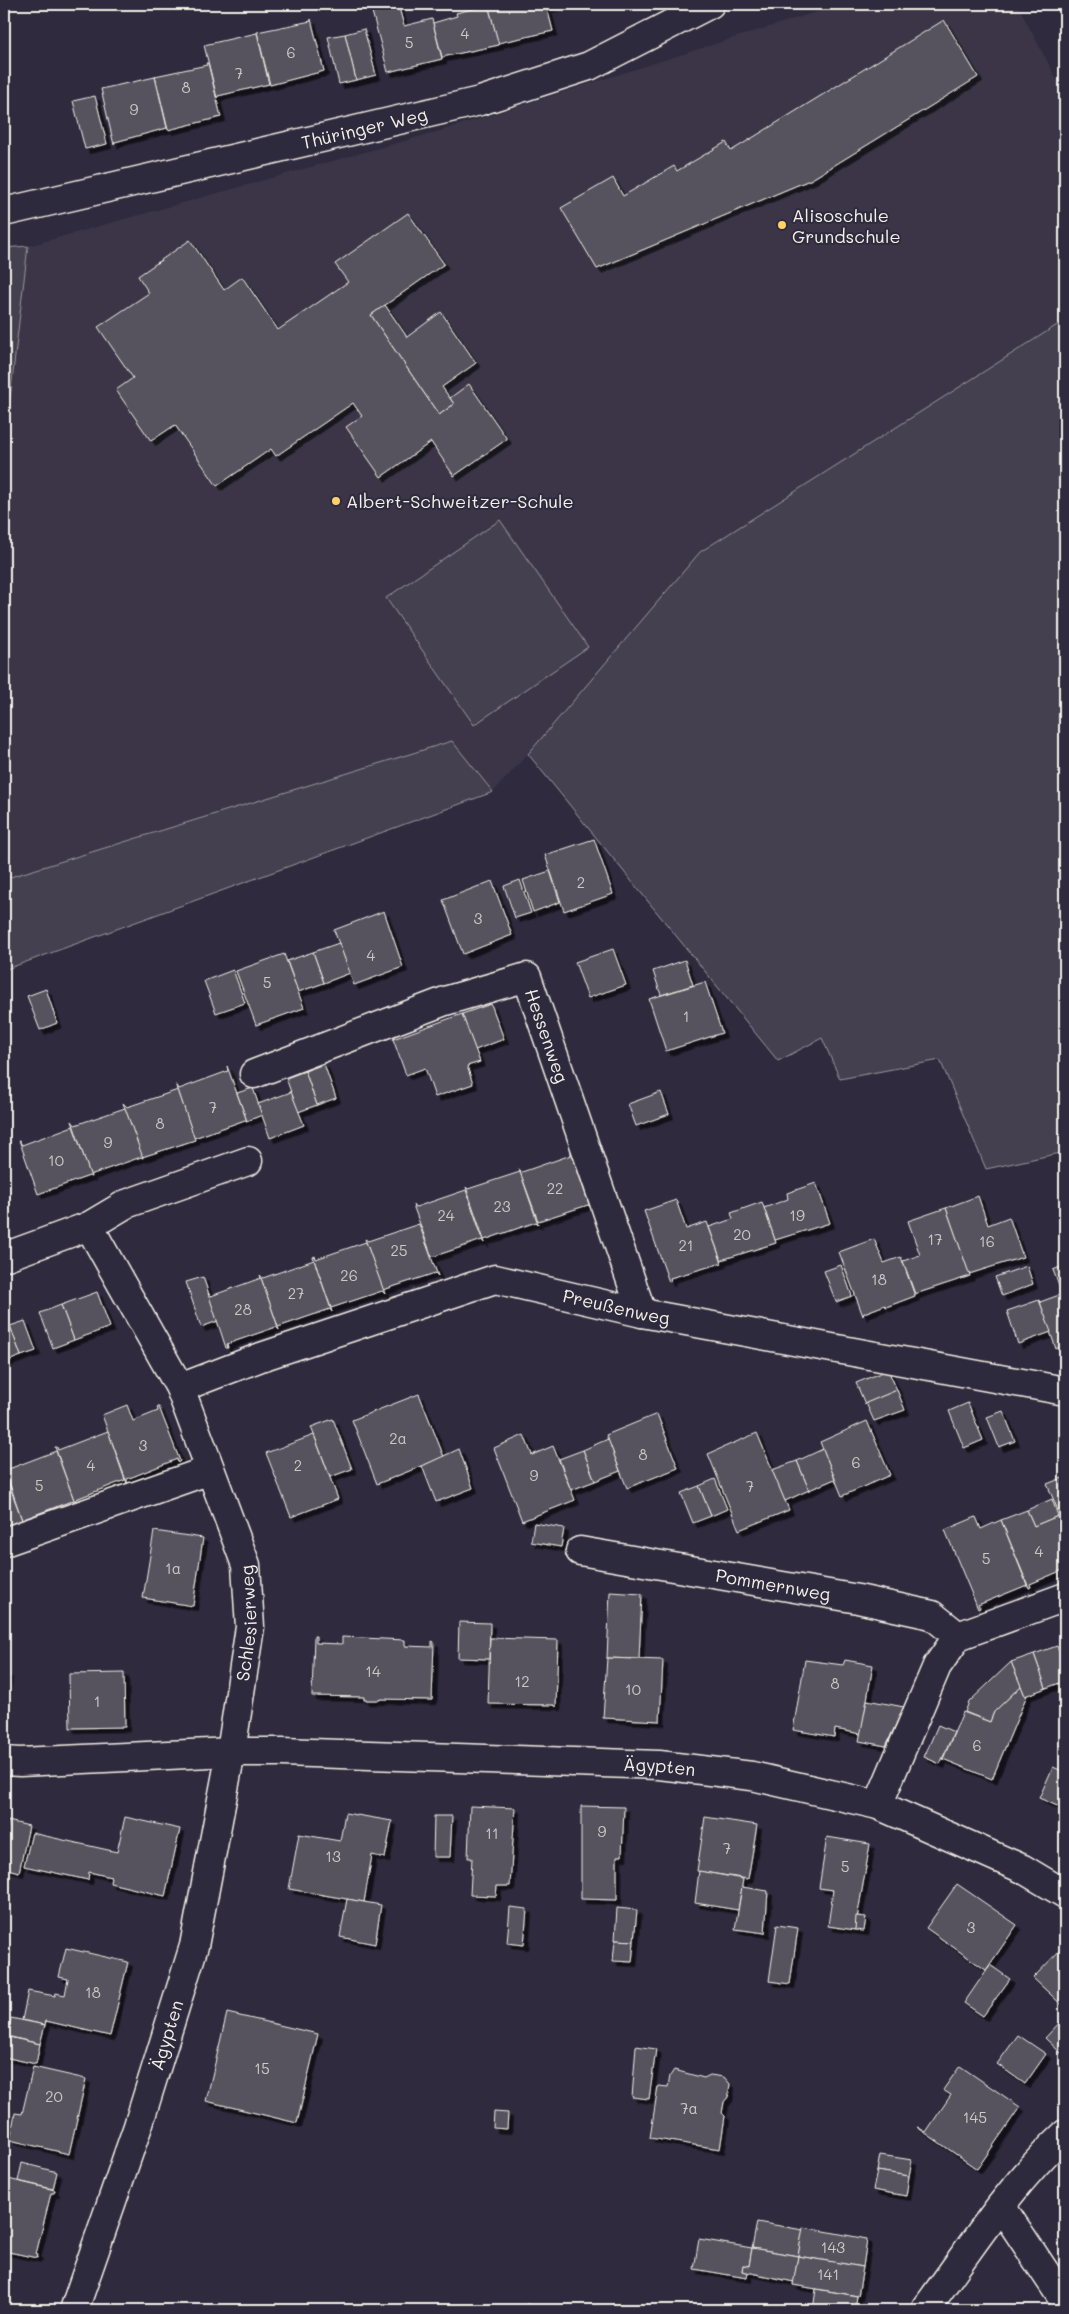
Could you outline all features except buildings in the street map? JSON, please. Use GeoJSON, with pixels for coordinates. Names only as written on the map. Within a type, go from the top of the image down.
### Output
{"type":"FeatureCollection","features":[{"type":"Feature","properties":{"kind":"street","name":"Thüringer Weg"},"geometry":{"type":"LineString","coordinates":[[4,212],[480,101],[589,66],[710,4]]}},
{"type":"Feature","properties":{"kind":"street","name":"Hessenweg"},"geometry":{"type":"LineString","coordinates":[[254,1074],[445,1001],[527,977],[642,1313]]}},
{"type":"Feature","properties":{"kind":"street"},"geometry":{"type":"LineString","coordinates":[[4,1257],[89,1226],[126,1204],[248,1161]]}},
{"type":"Feature","properties":{"kind":"street","name":"Schlesierweg"},"geometry":{"type":"LineString","coordinates":[[89,1226],[180,1388],[246,1565],[250,1627],[231,1752]]}},
{"type":"Feature","properties":{"kind":"street","name":"Preußenweg"},"geometry":{"type":"LineString","coordinates":[[180,1388],[260,1357],[495,1279],[642,1313],[1065,1390]]}},
{"type":"Feature","properties":{"kind":"street"},"geometry":{"type":"LineString","coordinates":[[4,1542],[210,1470]]}},
{"type":"Feature","properties":{"kind":"street","name":"Pommernweg"},"geometry":{"type":"LineString","coordinates":[[580,1550],[848,1597],[923,1613],[932,1616],[958,1636]]}},
{"type":"Feature","properties":{"kind":"street"},"geometry":{"type":"LineString","coordinates":[[878,1805],[937,1666],[958,1636],[1065,1597]]}},
{"type":"Feature","properties":{"kind":"street","name":"Ägypten"},"geometry":{"type":"LineString","coordinates":[[4,1761],[20,1762],[231,1752],[659,1765],[752,1776],[878,1805],[1023,1869],[1065,1894]]}},
{"type":"Feature","properties":{"kind":"street","name":"Ägypten"},"geometry":{"type":"LineString","coordinates":[[74,2310],[138,2126],[194,1946],[231,1752]]}},
{"type":"Feature","properties":{"kind":"street"},"geometry":{"type":"LineString","coordinates":[[925,2310],[1001,2206],[1048,2150],[1065,2134]]}},
{"type":"Feature","properties":{"kind":"street"},"geometry":{"type":"LineString","coordinates":[[1001,2206],[1065,2302]]}},
{"type":"Feature","properties":{"kind":"shaded area","name":"Albert-Schweitzer-Schule"},"geometry":{"type":"Polygon","coordinates":[[[841,4],[1017,4],[1065,95],[1065,320],[700,552],[528,754],[493,792],[451,741],[4,879],[4,449],[28,246],[440,131],[841,4]]]}},
{"type":"Feature","properties":{"kind":"shaded area"},"geometry":{"type":"Polygon","coordinates":[[[28,246],[4,449],[4,248],[28,246]]]}},
{"type":"Feature","properties":{"kind":"shaded area"},"geometry":{"type":"Polygon","coordinates":[[[1065,320],[1065,1152],[986,1169],[940,1060],[840,1079],[822,1038],[778,1061],[528,754],[700,552],[1065,320]]]}},
{"type":"Feature","properties":{"kind":"shaded area"},"geometry":{"type":"Polygon","coordinates":[[[500,520],[588,647],[474,725],[386,598],[500,520]]]}},
{"type":"Feature","properties":{"kind":"shaded area"},"geometry":{"type":"Polygon","coordinates":[[[452,741],[493,792],[4,970],[4,879],[452,741]]]}},
{"type":"Feature","properties":{"kind":"place","name":"Alisoschule Grundschule"},"geometry":{"type":"Point","coordinates":[782,225]}},
{"type":"Feature","properties":{"kind":"place","name":"Albert-Schweitzer-Schule"},"geometry":{"type":"Point","coordinates":[336,501]}}]}
